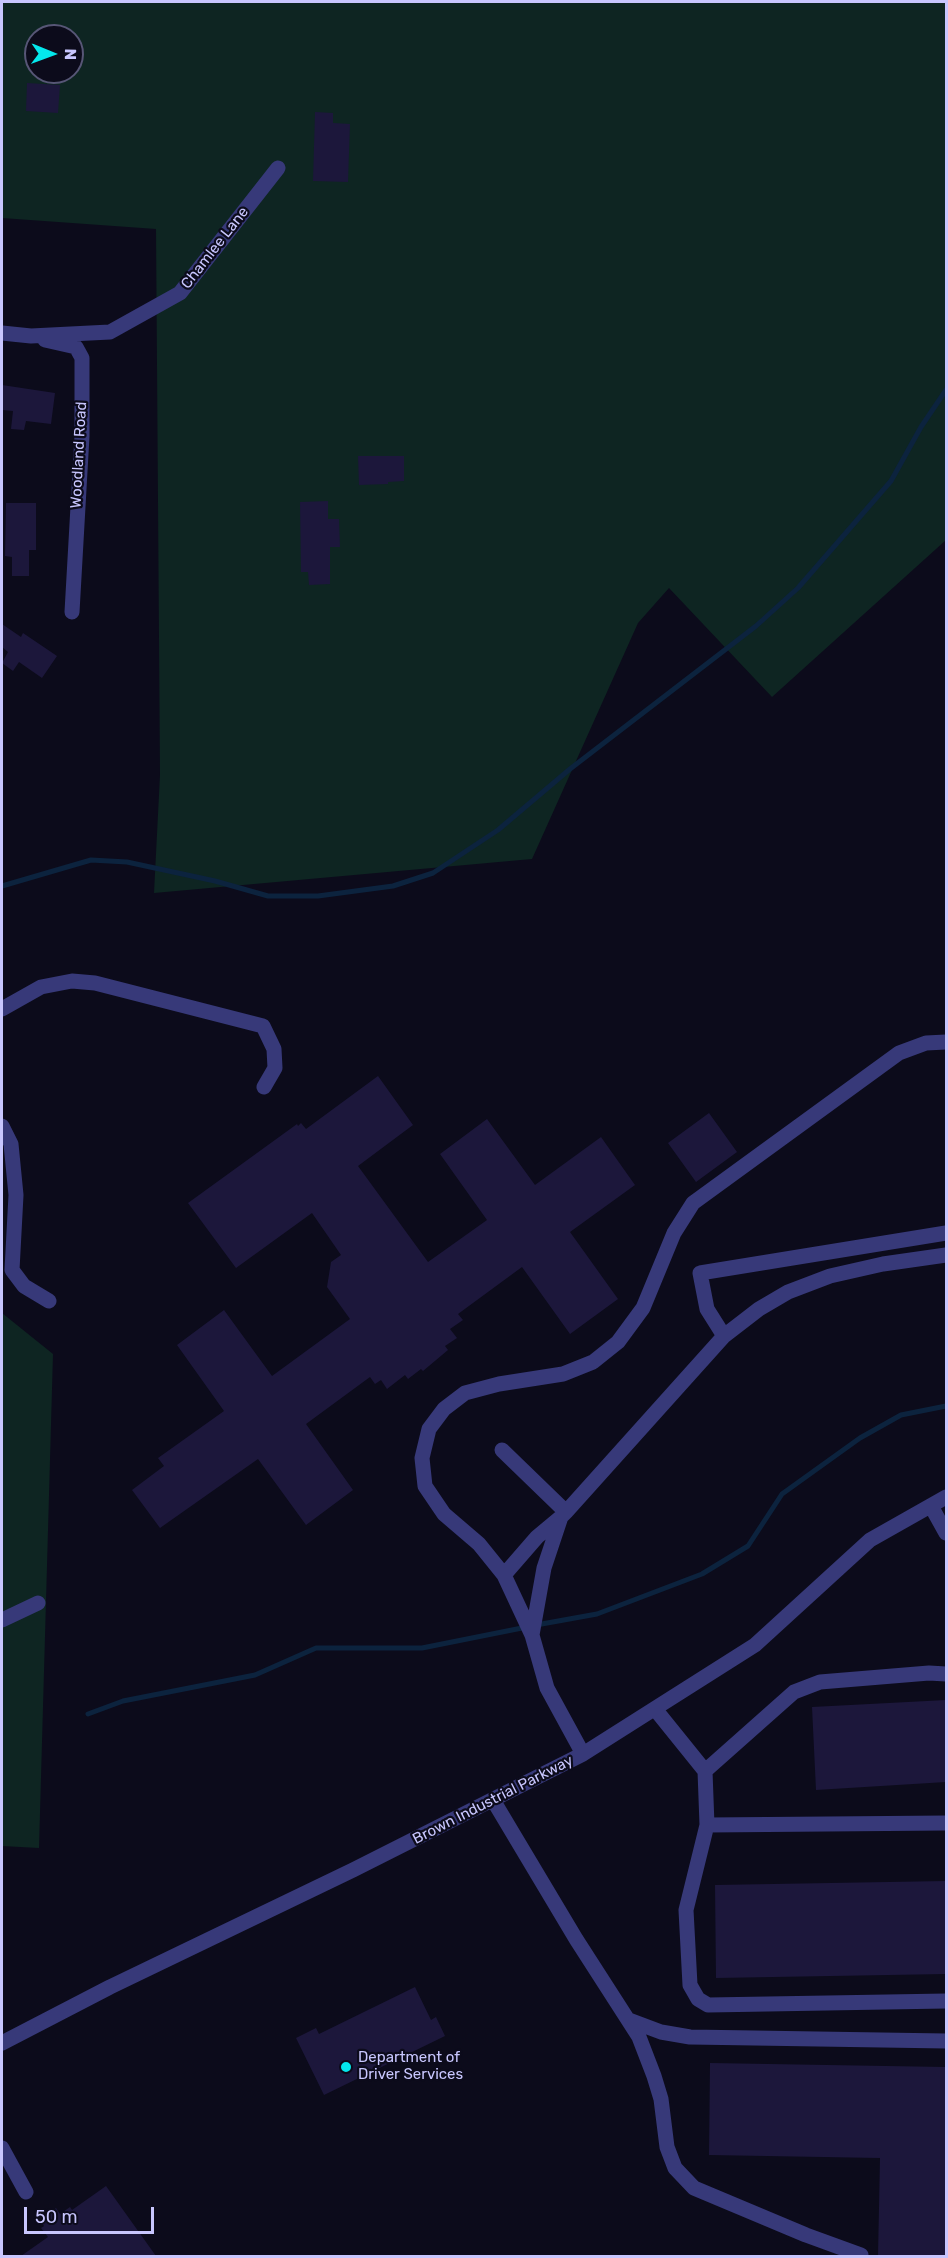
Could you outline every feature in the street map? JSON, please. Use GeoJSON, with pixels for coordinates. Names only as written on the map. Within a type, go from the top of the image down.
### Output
{"type":"FeatureCollection","features":[{"type":"Feature","properties":{"kind":"street","name":"Chamlee Lane"},"geometry":{"type":"LineString","coordinates":[[2,333],[31,336],[110,332],[180,293],[278,168]]}},
{"type":"Feature","properties":{"kind":"street","name":"Woodland Road"},"geometry":{"type":"LineString","coordinates":[[31,336],[76,347],[82,358],[82,436],[75,521],[72,612]]}},
{"type":"Feature","properties":{"kind":"street"},"geometry":{"type":"LineString","coordinates":[[2,1009],[41,987],[72,981],[95,983],[263,1026],[274,1049],[275,1068],[264,1088]]}},
{"type":"Feature","properties":{"kind":"street"},"geometry":{"type":"LineString","coordinates":[[583,1754],[548,1688],[532,1635],[504,1575],[479,1544],[444,1514],[425,1486],[422,1458],[429,1429],[444,1409],[465,1393],[499,1384],[563,1374],[592,1362],[618,1342],[643,1308],[674,1233],[693,1203],[899,1053],[926,1043],[946,1042]]}},
{"type":"Feature","properties":{"kind":"street"},"geometry":{"type":"LineString","coordinates":[[2,1126],[11,1144],[16,1195],[12,1270],[24,1286],[49,1301]]}},
{"type":"Feature","properties":{"kind":"street"},"geometry":{"type":"LineString","coordinates":[[724,1336],[707,1309],[700,1273],[946,1233]]}},
{"type":"Feature","properties":{"kind":"street"},"geometry":{"type":"LineString","coordinates":[[504,1575],[537,1536],[563,1514],[724,1336],[759,1309],[788,1292],[830,1276],[883,1264],[946,1255]]}},
{"type":"Feature","properties":{"kind":"street"},"geometry":{"type":"LineString","coordinates":[[501,1450],[563,1514]]}},
{"type":"Feature","properties":{"kind":"street","name":"Brown Industrial Parkway"},"geometry":{"type":"LineString","coordinates":[[2,2043],[110,1987],[353,1870],[583,1754],[755,1645],[870,1540],[946,1497]]}},
{"type":"Feature","properties":{"kind":"street"},"geometry":{"type":"LineString","coordinates":[[931,1506],[946,1533]]}},
{"type":"Feature","properties":{"kind":"street"},"geometry":{"type":"LineString","coordinates":[[532,1635],[544,1568],[563,1514]]}},
{"type":"Feature","properties":{"kind":"street"},"geometry":{"type":"LineString","coordinates":[[2,1620],[38,1603]]}},
{"type":"Feature","properties":{"kind":"street"},"geometry":{"type":"LineString","coordinates":[[705,1771],[794,1692],[820,1682],[930,1672],[946,1674]]}},
{"type":"Feature","properties":{"kind":"street"},"geometry":{"type":"LineString","coordinates":[[655,1709],[705,1771],[707,1826],[686,1910],[690,1985],[698,2000],[708,2005],[946,2001]]}},
{"type":"Feature","properties":{"kind":"street"},"geometry":{"type":"LineString","coordinates":[[492,1800],[576,1939],[639,2037],[661,2099],[668,2147],[675,2168],[694,2188],[806,2235],[861,2255]]}},
{"type":"Feature","properties":{"kind":"street"},"geometry":{"type":"LineString","coordinates":[[707,1826],[946,1823]]}},
{"type":"Feature","properties":{"kind":"street"},"geometry":{"type":"LineString","coordinates":[[628,2020],[661,2032],[690,2037],[946,2041]]}},
{"type":"Feature","properties":{"kind":"street"},"geometry":{"type":"LineString","coordinates":[[2,2148],[26,2192]]}},
{"type":"Feature","properties":{"kind":"green space"},"geometry":{"type":"Polygon","coordinates":[[[2,2],[946,2],[946,540],[772,697],[669,588],[638,623],[532,859],[154,893],[160,775],[156,229],[2,218],[2,2]]]}},
{"type":"Feature","properties":{"kind":"green space"},"geometry":{"type":"Polygon","coordinates":[[[2,1313],[53,1354],[39,1848],[2,1846],[2,1313]]]}},
{"type":"Feature","properties":{"kind":"building"},"geometry":{"type":"Polygon","coordinates":[[[27,84],[60,85],[58,113],[26,111],[27,84]]]}},
{"type":"Feature","properties":{"kind":"building"},"geometry":{"type":"Polygon","coordinates":[[[315,112],[333,113],[333,123],[350,124],[348,182],[313,181],[315,112]]]}},
{"type":"Feature","properties":{"kind":"building"},"geometry":{"type":"Polygon","coordinates":[[[2,385],[55,393],[51,424],[26,421],[24,430],[11,429],[13,411],[2,410],[2,385]]]}},
{"type":"Feature","properties":{"kind":"building"},"geometry":{"type":"Polygon","coordinates":[[[358,456],[404,456],[404,481],[359,485],[358,456]]]}},
{"type":"Feature","properties":{"kind":"building"},"geometry":{"type":"Polygon","coordinates":[[[328,501],[328,519],[339,519],[340,547],[330,547],[330,584],[309,585],[308,572],[301,572],[300,502],[328,501]]]}},
{"type":"Feature","properties":{"kind":"building"},"geometry":{"type":"Polygon","coordinates":[[[6,503],[36,503],[36,550],[29,550],[29,576],[12,576],[12,557],[5,556],[6,503]]]}},
{"type":"Feature","properties":{"kind":"building"},"geometry":{"type":"Polygon","coordinates":[[[2,624],[21,637],[23,633],[57,656],[42,678],[19,662],[13,671],[2,663],[8,652],[2,647],[2,624]]]}},
{"type":"Feature","properties":{"kind":"building"},"geometry":{"type":"Polygon","coordinates":[[[378,1076],[413,1125],[358,1166],[428,1262],[487,1220],[440,1154],[487,1119],[535,1185],[601,1137],[635,1185],[570,1232],[618,1299],[570,1334],[522,1267],[458,1314],[463,1320],[450,1329],[457,1338],[445,1346],[448,1350],[423,1371],[421,1369],[408,1379],[405,1375],[387,1389],[381,1380],[375,1384],[370,1377],[306,1424],[353,1490],[306,1525],[258,1459],[160,1528],[132,1490],[164,1466],[158,1458],[224,1411],[177,1345],[224,1310],[272,1376],[350,1319],[327,1287],[331,1262],[341,1255],[312,1213],[236,1268],[188,1203],[297,1124],[298,1126],[301,1123],[306,1129],[378,1076]]]}},
{"type":"Feature","properties":{"kind":"building"},"geometry":{"type":"Polygon","coordinates":[[[709,1113],[737,1152],[696,1182],[668,1143],[709,1113]]]}},
{"type":"Feature","properties":{"kind":"building"},"geometry":{"type":"Polygon","coordinates":[[[946,1700],[946,1782],[816,1790],[812,1707],[946,1700]]]}},
{"type":"Feature","properties":{"kind":"building"},"geometry":{"type":"Polygon","coordinates":[[[946,1881],[946,1974],[716,1978],[715,1885],[946,1881]]]}},
{"type":"Feature","properties":{"kind":"building","name":"Department of Driver Services"},"geometry":{"type":"Polygon","coordinates":[[[415,1987],[431,2020],[436,2017],[445,2036],[324,2095],[296,2038],[316,2028],[319,2034],[415,1987]]]}},
{"type":"Feature","properties":{"kind":"building"},"geometry":{"type":"Polygon","coordinates":[[[710,2063],[946,2067],[946,2256],[878,2256],[880,2158],[709,2155],[710,2063]]]}},
{"type":"Feature","properties":{"kind":"building"},"geometry":{"type":"Polygon","coordinates":[[[106,2186],[156,2256],[21,2256],[48,2237],[41,2228],[44,2226],[40,2220],[56,2208],[60,2214],[70,2207],[72,2210],[106,2186]]]}},
{"type":"Feature","properties":{"kind":"waterway"},"geometry":{"type":"LineString","coordinates":[[2,886],[91,860],[127,862],[215,881],[268,896],[318,896],[393,886],[433,873],[498,830],[570,769],[756,626],[798,588],[891,481],[921,427],[946,390]]}},
{"type":"Feature","properties":{"kind":"waterway"},"geometry":{"type":"LineString","coordinates":[[536,1625],[597,1614],[702,1574],[748,1546],[782,1494],[860,1438],[901,1415],[946,1406]]}},
{"type":"Feature","properties":{"kind":"waterway"},"geometry":{"type":"LineString","coordinates":[[88,1714],[123,1701],[255,1675],[316,1648],[422,1648],[527,1627]]}},
{"type":"Feature","properties":{"kind":"place","name":"Department of Driver Services"},"geometry":{"type":"Point","coordinates":[346,2067]}}]}
